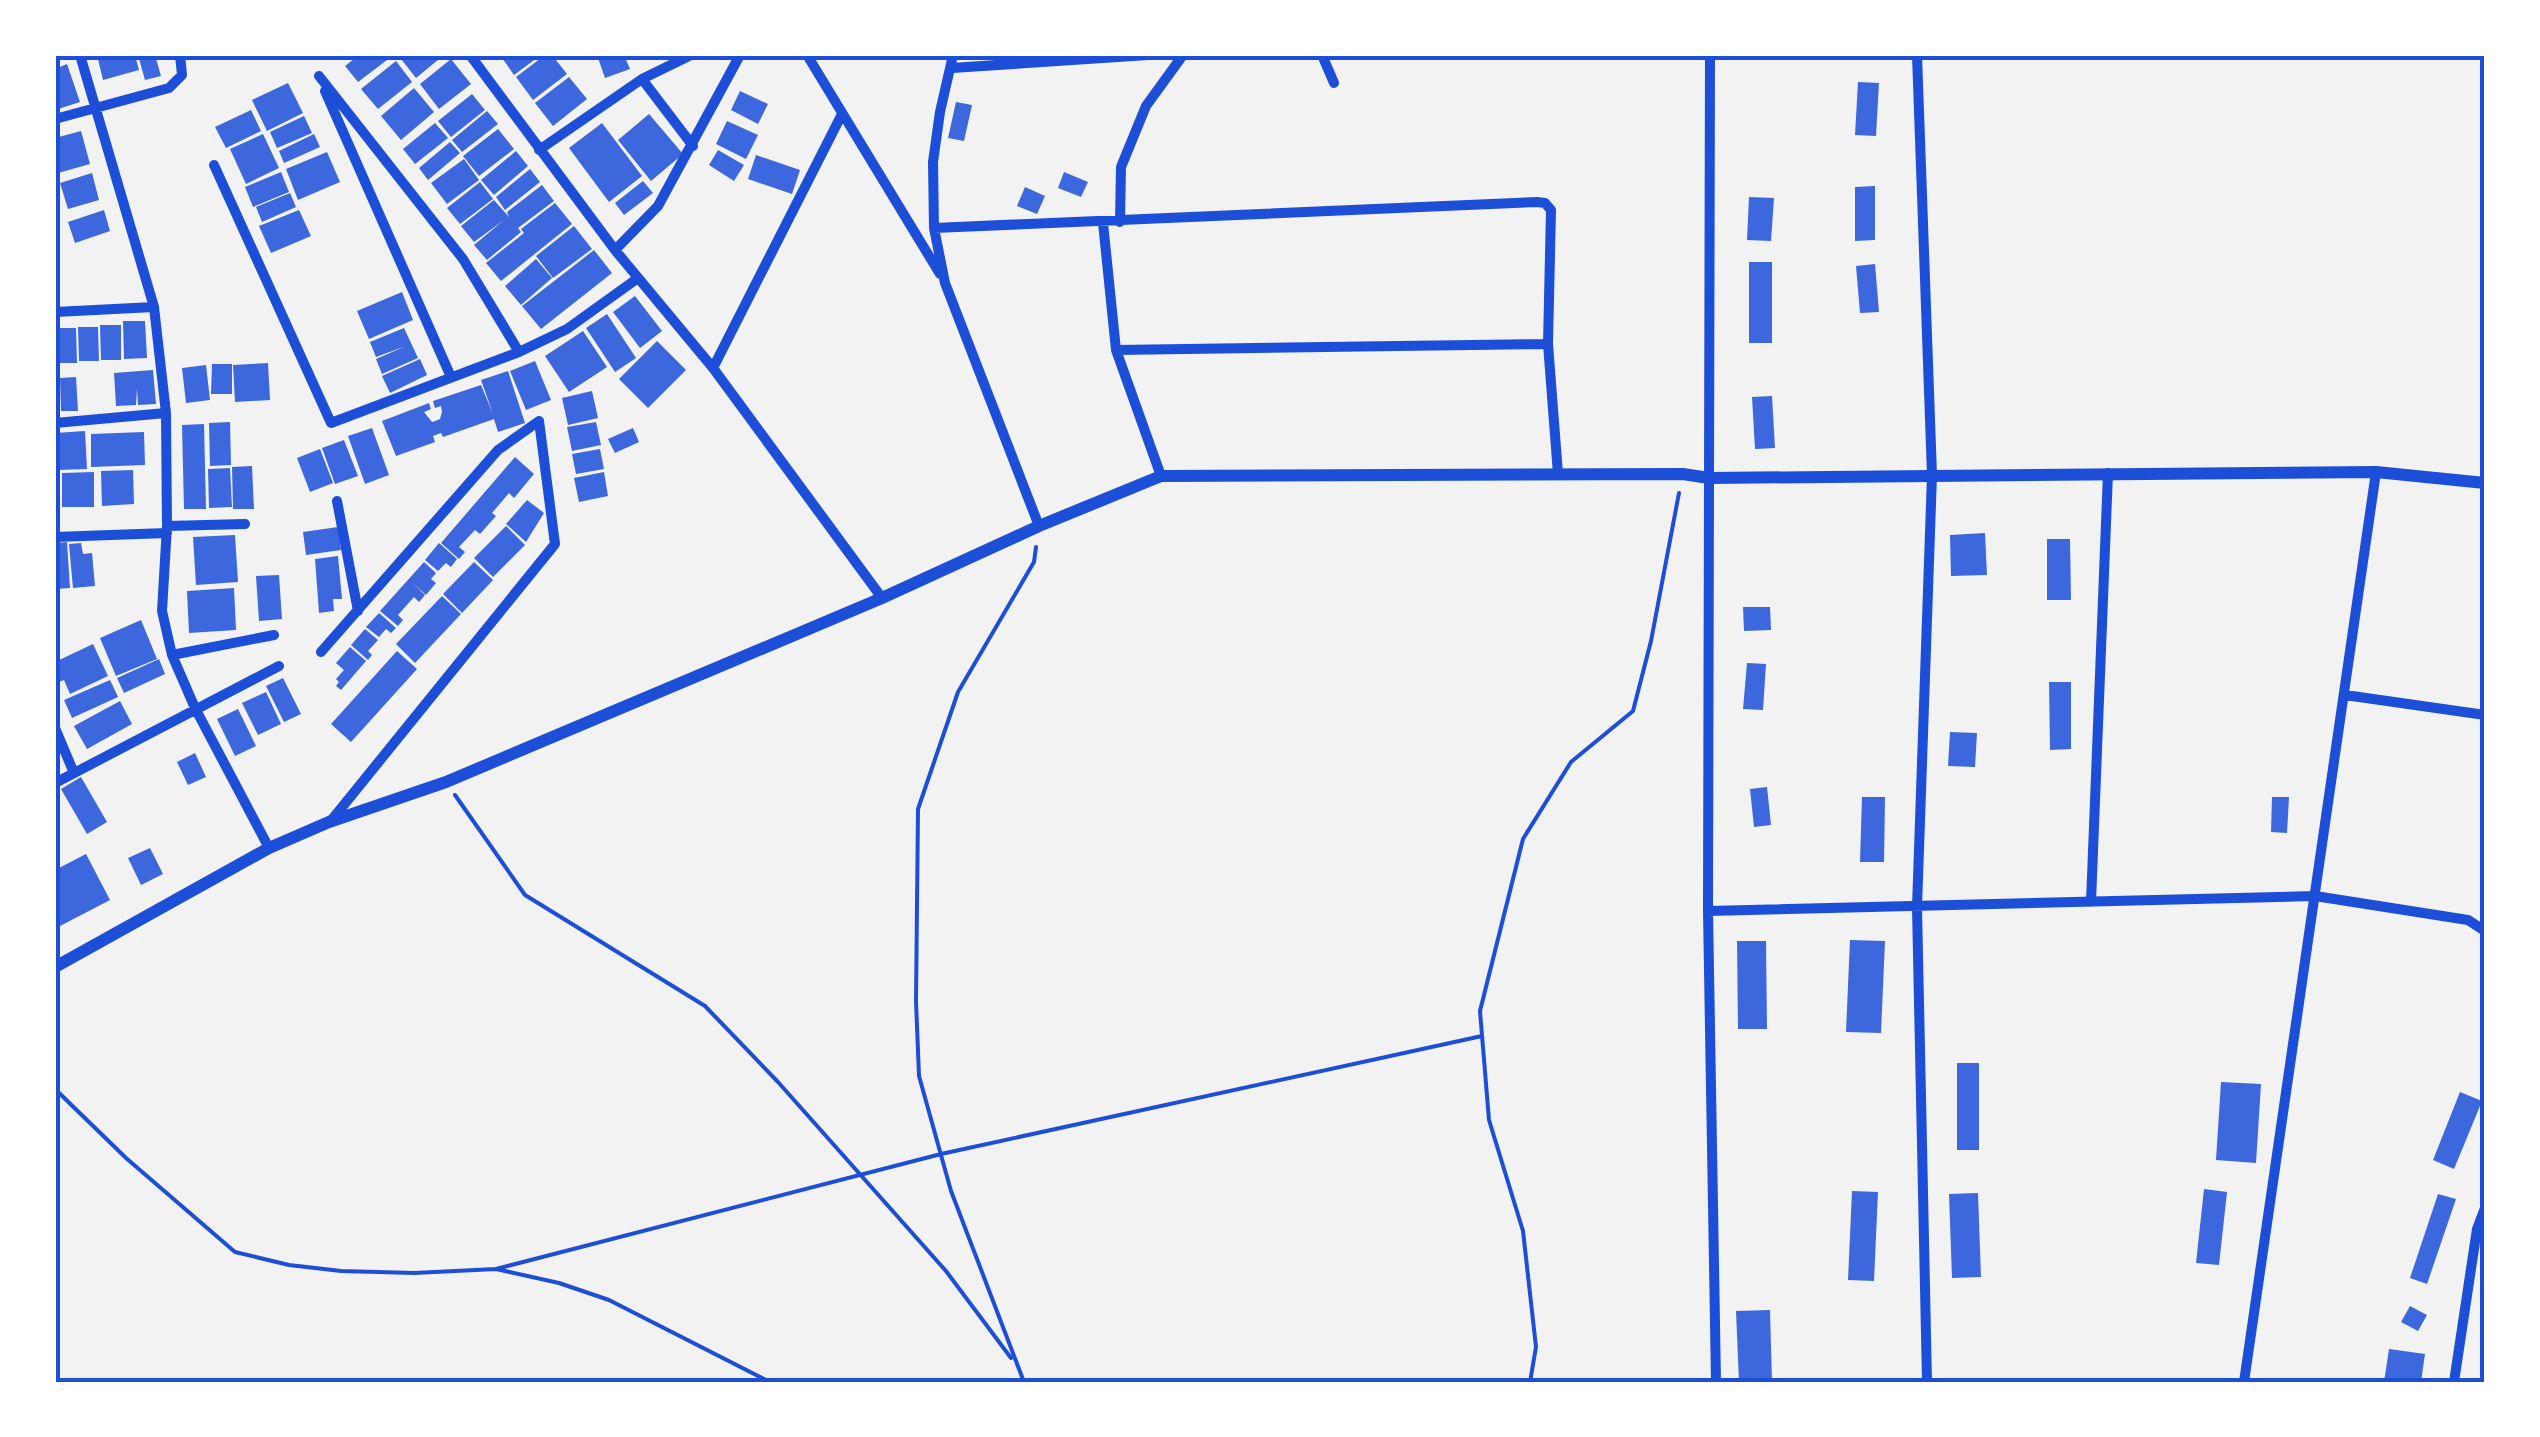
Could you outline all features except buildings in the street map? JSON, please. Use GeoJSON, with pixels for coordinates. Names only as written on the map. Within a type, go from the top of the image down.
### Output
{"type":"FeatureCollection","features":[{"type":"Feature","properties":{"kind":"street"},"geometry":{"type":"LineString","coordinates":[[80,55],[154,308],[166,413],[167,529],[162,611],[172,655],[195,708],[269,848]]}},
{"type":"Feature","properties":{"kind":"street"},"geometry":{"type":"LineString","coordinates":[[55,118],[169,88],[182,75],[180,55]]}},
{"type":"Feature","properties":{"kind":"street"},"geometry":{"type":"LineString","coordinates":[[539,150],[642,79],[690,55]]}},
{"type":"Feature","properties":{"kind":"street"},"geometry":{"type":"LineString","coordinates":[[615,250],[658,206],[740,55]]}},
{"type":"Feature","properties":{"kind":"street"},"geometry":{"type":"LineString","coordinates":[[807,55],[946,284]]}},
{"type":"Feature","properties":{"kind":"street"},"geometry":{"type":"LineString","coordinates":[[953,55],[933,162],[934,228],[946,284],[1039,526]]}},
{"type":"Feature","properties":{"kind":"street"},"geometry":{"type":"LineString","coordinates":[[952,68],[1148,55]]}},
{"type":"Feature","properties":{"kind":"street"},"geometry":{"type":"LineString","coordinates":[[1120,222],[1121,167],[1146,106],[1183,55]]}},
{"type":"Feature","properties":{"kind":"street"},"geometry":{"type":"LineString","coordinates":[[1322,55],[1334,82]]}},
{"type":"Feature","properties":{"kind":"street"},"geometry":{"type":"LineString","coordinates":[[1710,55],[1708,912],[1716,1382]]}},
{"type":"Feature","properties":{"kind":"street"},"geometry":{"type":"LineString","coordinates":[[1917,55],[1932,476],[1917,907],[1927,1382]]}},
{"type":"Feature","properties":{"kind":"street"},"geometry":{"type":"LineString","coordinates":[[474,56],[539,150],[712,368],[882,598]]}},
{"type":"Feature","properties":{"kind":"street"},"geometry":{"type":"LineString","coordinates":[[451,376],[319,76],[463,259],[519,352]]}},
{"type":"Feature","properties":{"kind":"street"},"geometry":{"type":"LineString","coordinates":[[642,79],[692,146]]}},
{"type":"Feature","properties":{"kind":"street"},"geometry":{"type":"LineString","coordinates":[[712,368],[842,114]]}},
{"type":"Feature","properties":{"kind":"street"},"geometry":{"type":"LineString","coordinates":[[214,165],[332,423],[519,352],[567,329],[638,278]]}},
{"type":"Feature","properties":{"kind":"street"},"geometry":{"type":"LineString","coordinates":[[934,228],[1546,203],[1551,210],[1548,344],[1558,474]]}},
{"type":"Feature","properties":{"kind":"street"},"geometry":{"type":"LineString","coordinates":[[1103,223],[1116,350],[1162,476]]}},
{"type":"Feature","properties":{"kind":"street"},"geometry":{"type":"LineString","coordinates":[[55,312],[154,308]]}},
{"type":"Feature","properties":{"kind":"street"},"geometry":{"type":"LineString","coordinates":[[1116,350],[1548,344]]}},
{"type":"Feature","properties":{"kind":"street"},"geometry":{"type":"LineString","coordinates":[[55,423],[166,413]]}},
{"type":"Feature","properties":{"kind":"street"},"geometry":{"type":"LineString","coordinates":[[321,652],[498,450],[539,421],[555,544],[329,822]]}},
{"type":"Feature","properties":{"kind":"street"},"geometry":{"type":"LineString","coordinates":[[2244,1382],[2376,472]]}},
{"type":"Feature","properties":{"kind":"street"},"geometry":{"type":"LineString","coordinates":[[55,966],[269,848],[329,822],[446,782],[1162,476],[1683,474],[1709,478],[2376,472],[2485,483]]}},
{"type":"Feature","properties":{"kind":"street"},"geometry":{"type":"LineString","coordinates":[[2091,902],[2108,473]]}},
{"type":"Feature","properties":{"kind":"street"},"geometry":{"type":"LineString","coordinates":[[337,501],[358,610]]}},
{"type":"Feature","properties":{"kind":"street"},"geometry":{"type":"LineString","coordinates":[[55,536],[244,524]]}},
{"type":"Feature","properties":{"kind":"street"},"geometry":{"type":"LineString","coordinates":[[172,655],[274,635]]}},
{"type":"Feature","properties":{"kind":"street"},"geometry":{"type":"LineString","coordinates":[[55,783],[279,666]]}},
{"type":"Feature","properties":{"kind":"street"},"geometry":{"type":"LineString","coordinates":[[2345,695],[2485,715]]}},
{"type":"Feature","properties":{"kind":"street"},"geometry":{"type":"LineString","coordinates":[[55,728],[74,773]]}},
{"type":"Feature","properties":{"kind":"street"},"geometry":{"type":"LineString","coordinates":[[1708,912],[2315,896],[2468,920],[2485,931]]}},
{"type":"Feature","properties":{"kind":"street"},"geometry":{"type":"LineString","coordinates":[[2454,1382],[2477,1229],[2485,1208]]}},
{"type":"Feature","properties":{"kind":"path"},"geometry":{"type":"LineString","coordinates":[[1530,1382],[1536,1347],[1523,1231],[1489,1120],[1480,1010],[1523,839],[1572,762],[1634,711],[1683,474]]}},
{"type":"Feature","properties":{"kind":"path"},"geometry":{"type":"LineString","coordinates":[[1016,1364],[951,1191],[919,1076],[918,809],[958,692],[1034,562],[1039,526]]}},
{"type":"Feature","properties":{"kind":"path"},"geometry":{"type":"LineString","coordinates":[[446,782],[524,895],[705,1006],[946,1271],[1026,1382]]}},
{"type":"Feature","properties":{"kind":"path"},"geometry":{"type":"LineString","coordinates":[[55,1089],[126,1158],[236,1252],[289,1265],[414,1273],[496,1269],[941,1154],[1482,1036]]}},
{"type":"Feature","properties":{"kind":"path"},"geometry":{"type":"LineString","coordinates":[[496,1269],[559,1283],[609,1300],[770,1382]]}}]}
